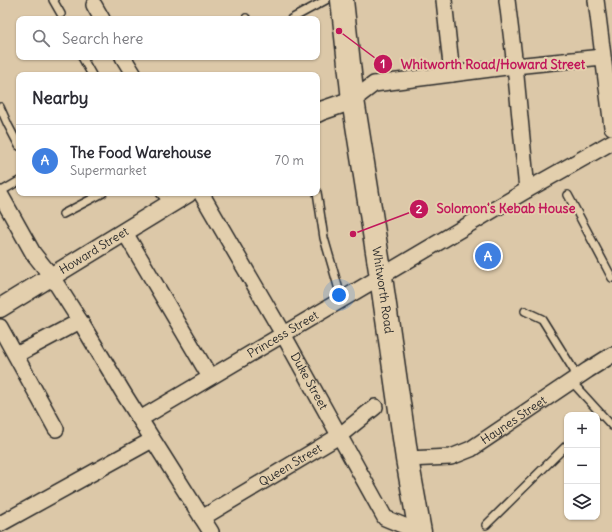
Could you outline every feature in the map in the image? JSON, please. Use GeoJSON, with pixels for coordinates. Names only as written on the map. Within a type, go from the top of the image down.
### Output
{"type":"FeatureCollection","features":[{"type":"Feature","properties":{"kind":"main road","name":"Whitworth Road"},"geometry":{"type":"LineString","coordinates":[[342,0],[354,100],[407,459],[420,532]]}},
{"type":"Feature","properties":{"kind":"street"},"geometry":{"type":"LineString","coordinates":[[444,0],[452,74]]}},
{"type":"Feature","properties":{"kind":"street"},"geometry":{"type":"LineString","coordinates":[[507,0],[527,190]]}},
{"type":"Feature","properties":{"kind":"street"},"geometry":{"type":"LineString","coordinates":[[596,0],[602,57],[612,126]]}},
{"type":"Feature","properties":{"kind":"street"},"geometry":{"type":"LineString","coordinates":[[94,5],[100,16]]}},
{"type":"Feature","properties":{"kind":"street"},"geometry":{"type":"LineString","coordinates":[[320,112],[354,100],[374,84],[515,66],[602,57]]}},
{"type":"Feature","properties":{"kind":"street"},"geometry":{"type":"LineString","coordinates":[[126,60],[132,72]]}},
{"type":"Feature","properties":{"kind":"street","name":"Princess Street"},"geometry":{"type":"LineString","coordinates":[[140,418],[527,190],[612,142]]}},
{"type":"Feature","properties":{"kind":"street"},"geometry":{"type":"LineString","coordinates":[[0,193],[33,253],[52,276],[140,418],[152,440],[211,532]]}},
{"type":"Feature","properties":{"kind":"street","name":"Howard Street"},"geometry":{"type":"LineString","coordinates":[[0,308],[124,231],[164,199],[176,196]]}},
{"type":"Feature","properties":{"kind":"street","name":"Duke Street"},"geometry":{"type":"LineString","coordinates":[[203,196],[283,334],[385,518],[420,532]]}},
{"type":"Feature","properties":{"kind":"street"},"geometry":{"type":"LineString","coordinates":[[124,231],[210,377]]}},
{"type":"Feature","properties":{"kind":"street"},"geometry":{"type":"LineString","coordinates":[[16,354],[80,321]]}},
{"type":"Feature","properties":{"kind":"street"},"geometry":{"type":"LineString","coordinates":[[0,327],[56,429]]}},
{"type":"Feature","properties":{"kind":"street","name":"Haynes Street"},"geometry":{"type":"LineString","coordinates":[[407,459],[451,457],[471,448],[612,355]]}},
{"type":"Feature","properties":{"kind":"street","name":"Queen Street"},"geometry":{"type":"LineString","coordinates":[[202,518],[339,436],[375,407]]}},
{"type":"Feature","properties":{"kind":"street"},"geometry":{"type":"LineString","coordinates":[[7,526],[152,440]]}},
{"type":"Feature","properties":{"kind":"lane"},"geometry":{"type":"LineString","coordinates":[[53,0],[61,14]]}},
{"type":"Feature","properties":{"kind":"lane"},"geometry":{"type":"LineString","coordinates":[[297,16],[326,0]]}},
{"type":"Feature","properties":{"kind":"lane"},"geometry":{"type":"LineString","coordinates":[[84,60],[90,72]]}},
{"type":"Feature","properties":{"kind":"lane"},"geometry":{"type":"LineString","coordinates":[[0,107],[16,140]]}},
{"type":"Feature","properties":{"kind":"lane"},"geometry":{"type":"LineString","coordinates":[[0,129],[8,125]]}},
{"type":"Feature","properties":{"kind":"lane"},"geometry":{"type":"LineString","coordinates":[[0,193],[16,183]]}},
{"type":"Feature","properties":{"kind":"lane"},"geometry":{"type":"LineString","coordinates":[[568,195],[612,278]]}},
{"type":"Feature","properties":{"kind":"lane"},"geometry":{"type":"LineString","coordinates":[[63,214],[98,196]]}},
{"type":"Feature","properties":{"kind":"lane"},"geometry":{"type":"LineString","coordinates":[[318,196],[324,238],[342,300]]}},
{"type":"Feature","properties":{"kind":"lane"},"geometry":{"type":"LineString","coordinates":[[525,310],[542,319],[574,379],[597,412]]}},
{"type":"Feature","properties":{"kind":"lane"},"geometry":{"type":"LineString","coordinates":[[600,416],[612,426]]}},
{"type":"Feature","properties":{"kind":"lane"},"geometry":{"type":"LineString","coordinates":[[486,525],[564,448]]}},
{"type":"Feature","properties":{"kind":"place","name":"Whitworth Road/Howard Street"},"geometry":{"type":"Point","coordinates":[339,31]}},
{"type":"Feature","properties":{"kind":"place","name":"Solomon's Kebab House"},"geometry":{"type":"Point","coordinates":[353,234]}},
{"type":"Feature","properties":{"kind":"place","name":"The Food Warehouse"},"geometry":{"type":"Point","coordinates":[488,256]}}]}
